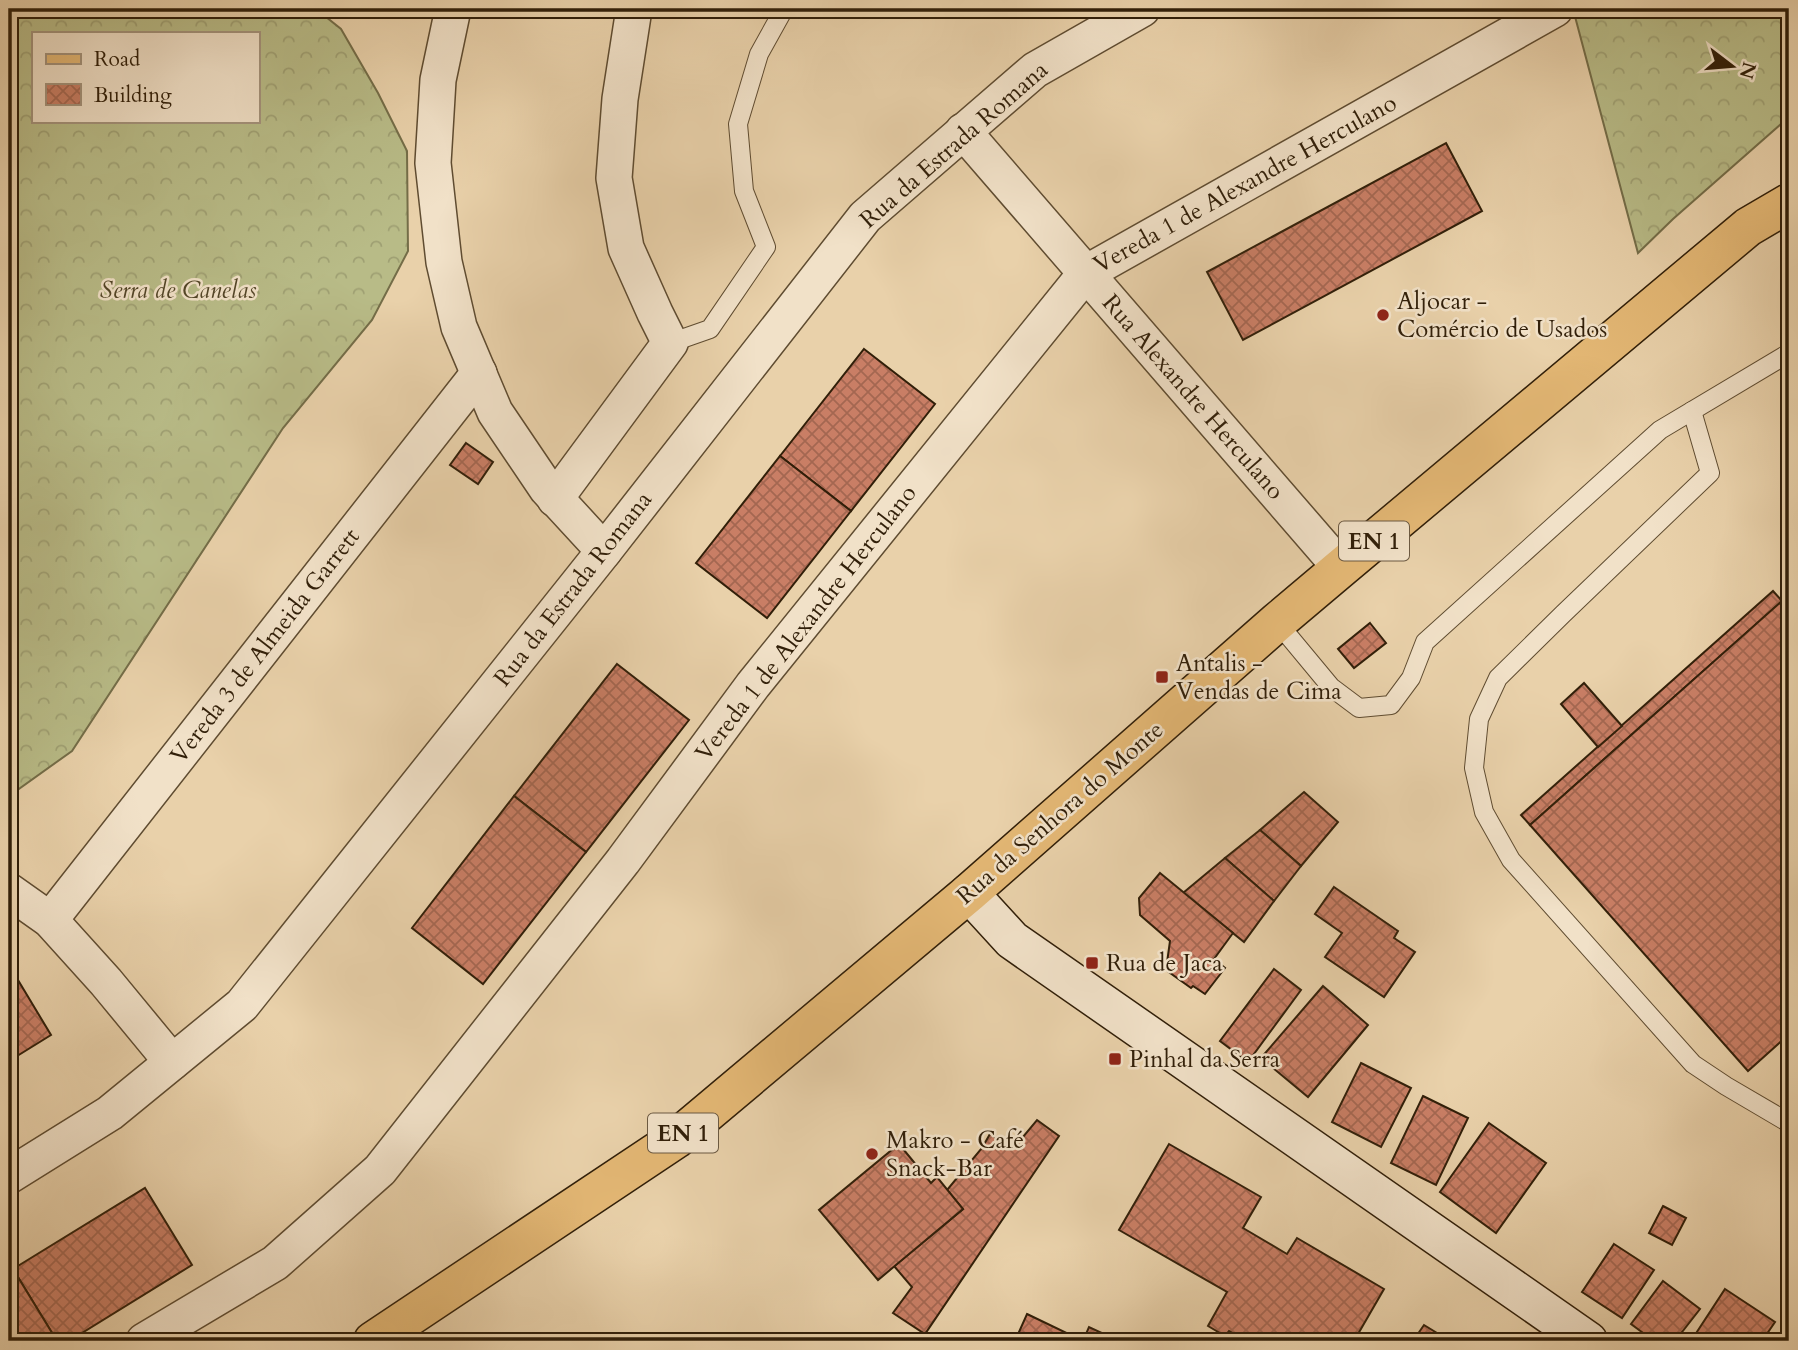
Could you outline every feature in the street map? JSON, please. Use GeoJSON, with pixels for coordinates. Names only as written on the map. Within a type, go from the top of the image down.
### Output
{"type":"FeatureCollection","features":[{"type":"Feature","properties":{"kind":"main road","name":"Rua da Senhora do Monte"},"geometry":{"type":"LineString","coordinates":[[377,1340],[676,1139],[969,893],[1341,568],[1748,227],[1789,203]]}},
{"type":"Feature","properties":{"kind":"street"},"geometry":{"type":"LineString","coordinates":[[453,9],[438,80],[433,163],[444,262],[459,327],[495,412],[547,489],[604,551]]}},
{"type":"Feature","properties":{"kind":"street"},"geometry":{"type":"LineString","coordinates":[[555,499],[670,343],[626,248],[614,178],[620,99],[634,9]]}},
{"type":"Feature","properties":{"kind":"street","name":"Rua da Estrada Romana"},"geometry":{"type":"LineString","coordinates":[[9,1176],[110,1113],[242,1005],[604,551],[865,217],[1035,70],[1142,9]]}},
{"type":"Feature","properties":{"kind":"street","name":"Vereda 1 de Alexandre Herculano"},"geometry":{"type":"LineString","coordinates":[[144,1341],[275,1263],[380,1170],[623,861],[753,685],[1086,273],[1555,9]]}},
{"type":"Feature","properties":{"kind":"street","name":"Rua Alexandre Herculano"},"geometry":{"type":"LineString","coordinates":[[963,131],[1341,568]]}},
{"type":"Feature","properties":{"kind":"street","name":"Vereda 3 de Almeida Garrett"},"geometry":{"type":"LineString","coordinates":[[50,920],[479,373]]}},
{"type":"Feature","properties":{"kind":"street"},"geometry":{"type":"LineString","coordinates":[[9,891],[50,920],[172,1062]]}},
{"type":"Feature","properties":{"kind":"street"},"geometry":{"type":"LineString","coordinates":[[969,893],[1012,940],[1588,1341]]}},
{"type":"Feature","properties":{"kind":"lane"},"geometry":{"type":"LineString","coordinates":[[670,343],[710,329],[766,247],[744,191],[738,124],[759,54],[784,9]]}},
{"type":"Feature","properties":{"kind":"lane"},"geometry":{"type":"LineString","coordinates":[[1278,622],[1331,687],[1359,708],[1391,705],[1411,678],[1425,642],[1660,429],[1789,353]]}},
{"type":"Feature","properties":{"kind":"lane"},"geometry":{"type":"LineString","coordinates":[[1692,411],[1710,473],[1498,678],[1479,719],[1474,768],[1485,811],[1511,860],[1693,1064],[1789,1123]]}},
{"type":"Feature","properties":{"kind":"green space","name":"Serra de Canelas"},"geometry":{"type":"Polygon","coordinates":[[[9,9],[316,9],[341,29],[407,151],[408,251],[372,320],[283,428],[72,751],[9,796],[9,9]]]}},
{"type":"Feature","properties":{"kind":"green space"},"geometry":{"type":"Polygon","coordinates":[[[1573,9],[1789,9],[1789,117],[1638,253],[1573,9]]]}},
{"type":"Feature","properties":{"kind":"building"},"geometry":{"type":"Polygon","coordinates":[[[1446,143],[1482,211],[1243,340],[1207,272],[1446,143]]]}},
{"type":"Feature","properties":{"kind":"building"},"geometry":{"type":"Polygon","coordinates":[[[864,349],[935,404],[851,511],[780,456],[864,349]]]}},
{"type":"Feature","properties":{"kind":"building"},"geometry":{"type":"Polygon","coordinates":[[[466,443],[493,462],[478,484],[450,465],[466,443]]]}},
{"type":"Feature","properties":{"kind":"building"},"geometry":{"type":"Polygon","coordinates":[[[780,456],[851,511],[767,618],[696,563],[780,456]]]}},
{"type":"Feature","properties":{"kind":"building"},"geometry":{"type":"Polygon","coordinates":[[[1773,591],[1782,601],[1530,825],[1521,815],[1773,591]]]}},
{"type":"Feature","properties":{"kind":"building"},"geometry":{"type":"Polygon","coordinates":[[[1782,601],[1789,610],[1789,1038],[1787,1036],[1748,1071],[1530,825],[1782,601]]]}},
{"type":"Feature","properties":{"kind":"building"},"geometry":{"type":"Polygon","coordinates":[[[1370,623],[1386,643],[1354,668],[1338,649],[1370,623]]]}},
{"type":"Feature","properties":{"kind":"building"},"geometry":{"type":"Polygon","coordinates":[[[617,664],[689,720],[586,852],[514,796],[617,664]]]}},
{"type":"Feature","properties":{"kind":"building"},"geometry":{"type":"Polygon","coordinates":[[[1584,683],[1622,726],[1598,747],[1561,704],[1584,683]]]}},
{"type":"Feature","properties":{"kind":"building"},"geometry":{"type":"Polygon","coordinates":[[[1304,792],[1338,822],[1301,866],[1260,830],[1304,792]]]}},
{"type":"Feature","properties":{"kind":"building"},"geometry":{"type":"Polygon","coordinates":[[[514,796],[586,852],[483,984],[412,928],[514,796]]]}},
{"type":"Feature","properties":{"kind":"building"},"geometry":{"type":"Polygon","coordinates":[[[1260,830],[1301,866],[1274,901],[1225,858],[1260,830]]]}},
{"type":"Feature","properties":{"kind":"building"},"geometry":{"type":"Polygon","coordinates":[[[1225,858],[1274,901],[1244,942],[1183,893],[1225,858]]]}},
{"type":"Feature","properties":{"kind":"building"},"geometry":{"type":"Polygon","coordinates":[[[1160,873],[1233,933],[1214,959],[1225,968],[1205,994],[1193,986],[1191,988],[1166,970],[1170,941],[1140,915],[1139,898],[1160,873]]]}},
{"type":"Feature","properties":{"kind":"building"},"geometry":{"type":"Polygon","coordinates":[[[1334,887],[1398,931],[1394,938],[1415,952],[1384,997],[1325,957],[1342,933],[1315,914],[1334,887]]]}},
{"type":"Feature","properties":{"kind":"building"},"geometry":{"type":"Polygon","coordinates":[[[9,965],[51,1035],[9,1061],[9,965]]]}},
{"type":"Feature","properties":{"kind":"building"},"geometry":{"type":"Polygon","coordinates":[[[1274,969],[1301,990],[1248,1062],[1220,1041],[1274,969]]]}},
{"type":"Feature","properties":{"kind":"building"},"geometry":{"type":"Polygon","coordinates":[[[1323,986],[1368,1025],[1308,1097],[1261,1058],[1323,986]]]}},
{"type":"Feature","properties":{"kind":"building"},"geometry":{"type":"Polygon","coordinates":[[[1361,1063],[1411,1088],[1381,1147],[1332,1122],[1361,1063]]]}},
{"type":"Feature","properties":{"kind":"building"},"geometry":{"type":"Polygon","coordinates":[[[1423,1096],[1468,1118],[1436,1185],[1391,1163],[1423,1096]]]}},
{"type":"Feature","properties":{"kind":"building"},"geometry":{"type":"Polygon","coordinates":[[[1037,1120],[1059,1136],[925,1334],[893,1313],[912,1287],[894,1266],[963,1209],[947,1190],[982,1148],[990,1134],[1013,1149],[1037,1120]]]}},
{"type":"Feature","properties":{"kind":"building"},"geometry":{"type":"Polygon","coordinates":[[[1489,1123],[1546,1163],[1496,1233],[1440,1192],[1489,1123]]]}},
{"type":"Feature","properties":{"kind":"building"},"geometry":{"type":"Polygon","coordinates":[[[899,1144],[931,1183],[937,1177],[963,1209],[878,1280],[819,1210],[899,1144]]]}},
{"type":"Feature","properties":{"kind":"building"},"geometry":{"type":"Polygon","coordinates":[[[1169,1144],[1261,1197],[1243,1228],[1287,1254],[1297,1238],[1384,1289],[1354,1341],[1247,1341],[1229,1331],[1225,1336],[1208,1326],[1227,1292],[1119,1230],[1169,1144]]]}},
{"type":"Feature","properties":{"kind":"building"},"geometry":{"type":"Polygon","coordinates":[[[145,1188],[192,1265],[69,1341],[57,1341],[13,1269],[145,1188]]]}},
{"type":"Feature","properties":{"kind":"building"},"geometry":{"type":"Polygon","coordinates":[[[1663,1206],[1686,1218],[1672,1245],[1649,1233],[1663,1206]]]}},
{"type":"Feature","properties":{"kind":"building"},"geometry":{"type":"Polygon","coordinates":[[[1614,1244],[1654,1270],[1622,1318],[1582,1292],[1614,1244]]]}},
{"type":"Feature","properties":{"kind":"building"},"geometry":{"type":"Polygon","coordinates":[[[13,1269],[57,1341],[9,1341],[9,1272],[13,1269]]]}},
{"type":"Feature","properties":{"kind":"building"},"geometry":{"type":"Polygon","coordinates":[[[1663,1281],[1700,1309],[1675,1341],[1654,1341],[1631,1324],[1663,1281]]]}},
{"type":"Feature","properties":{"kind":"building"},"geometry":{"type":"Polygon","coordinates":[[[1725,1289],[1775,1322],[1762,1341],[1691,1341],[1725,1289]]]}},
{"type":"Feature","properties":{"kind":"building"},"geometry":{"type":"Polygon","coordinates":[[[1027,1314],[1083,1341],[1015,1341],[1027,1314]]]}},
{"type":"Feature","properties":{"kind":"building"},"geometry":{"type":"Polygon","coordinates":[[[1424,1325],[1450,1341],[1413,1341],[1424,1325]]]}},
{"type":"Feature","properties":{"kind":"building"},"geometry":{"type":"Polygon","coordinates":[[[1089,1327],[1119,1341],[1083,1341],[1089,1327]]]}},
{"type":"Feature","properties":{"kind":"place","name":"Aljocar - Comércio de Usados"},"geometry":{"type":"Point","coordinates":[1383,315]}},
{"type":"Feature","properties":{"kind":"place","name":"Antalis - Vendas de Cima"},"geometry":{"type":"Point","coordinates":[1162,677]}},
{"type":"Feature","properties":{"kind":"place","name":"Rua de Jaca"},"geometry":{"type":"Point","coordinates":[1092,963]}},
{"type":"Feature","properties":{"kind":"place","name":"Pinhal da Serra"},"geometry":{"type":"Point","coordinates":[1115,1059]}},
{"type":"Feature","properties":{"kind":"place","name":"Makro - Café Snack-Bar"},"geometry":{"type":"Point","coordinates":[872,1154]}}]}
